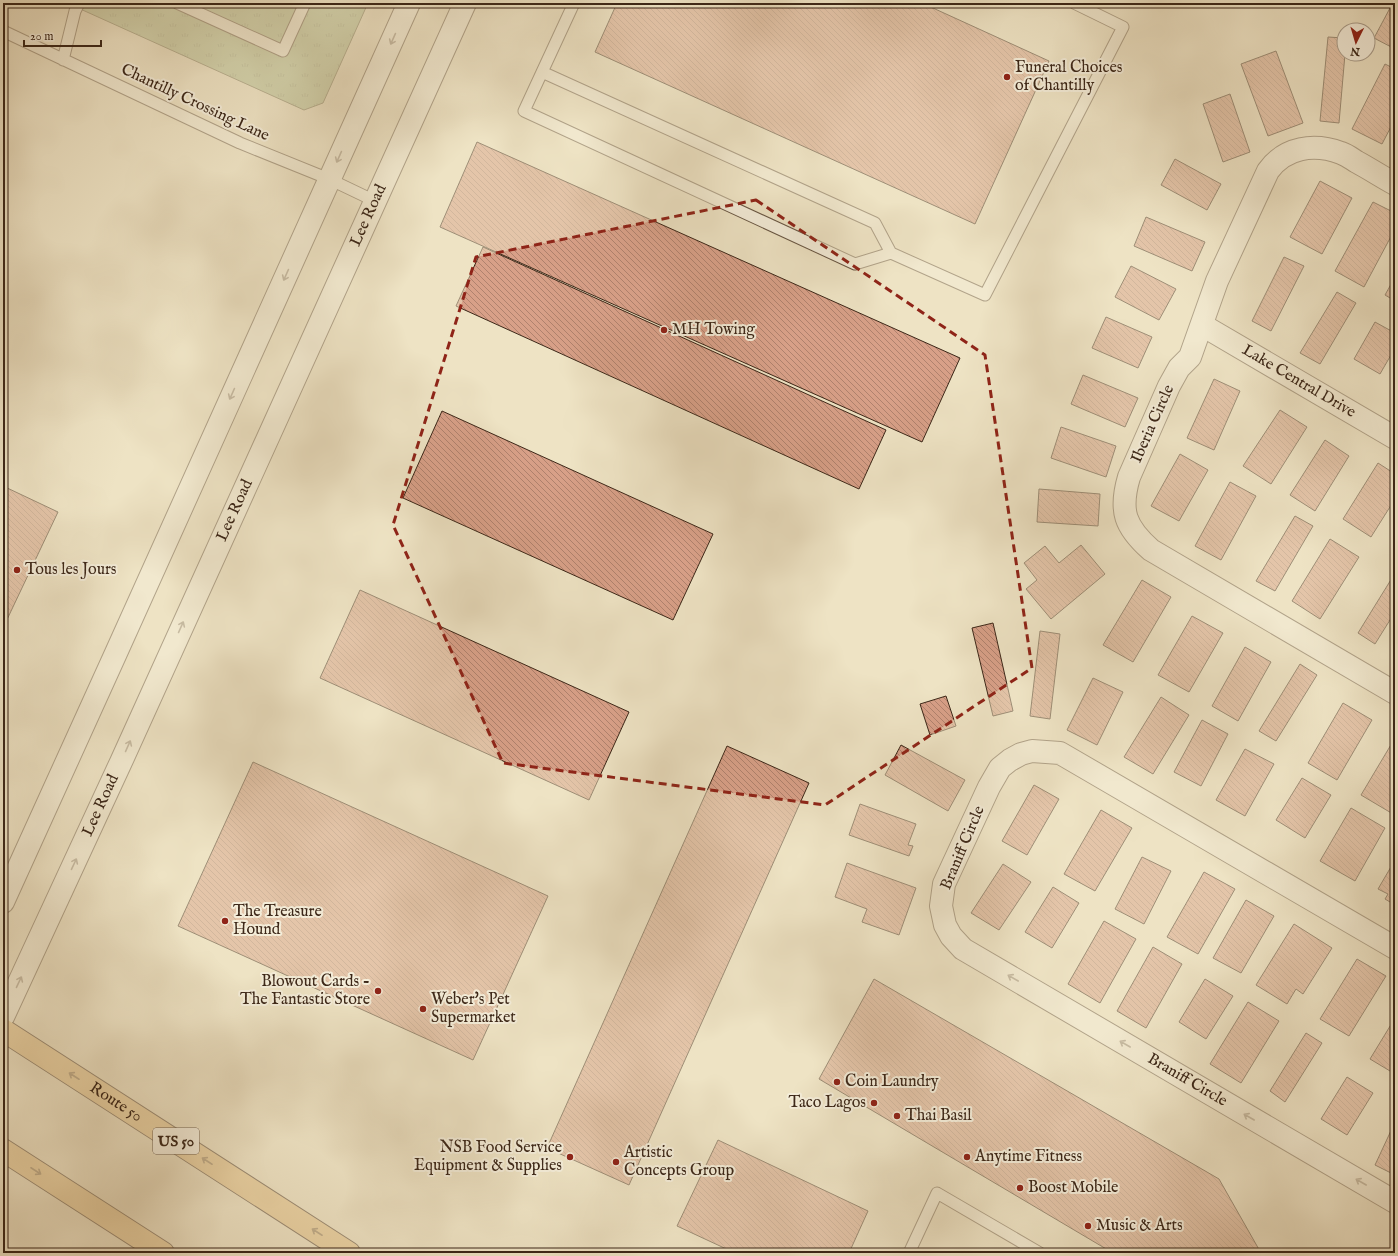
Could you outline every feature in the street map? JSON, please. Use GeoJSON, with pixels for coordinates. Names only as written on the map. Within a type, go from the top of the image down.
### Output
{"type":"FeatureCollection","features":[{"type":"Feature","properties":{"kind":"highway","name":"Route 50"},"geometry":{"type":"LineString","coordinates":[[3,1030],[349,1253]]}},
{"type":"Feature","properties":{"kind":"highway"},"geometry":{"type":"LineString","coordinates":[[3,1150],[163,1253]]}},
{"type":"Feature","properties":{"kind":"street"},"geometry":{"type":"LineString","coordinates":[[3,902],[120,646],[409,3]]}},
{"type":"Feature","properties":{"kind":"street","name":"Lee Road"},"geometry":{"type":"LineString","coordinates":[[3,1017],[121,762],[257,459],[465,3]]}},
{"type":"Feature","properties":{"kind":"street","name":"Iberia Circle"},"geometry":{"type":"LineString","coordinates":[[1395,184],[1342,153],[1325,149],[1307,148],[1284,154],[1274,163],[1268,171],[1217,281],[1190,356],[1179,368],[1169,386],[1129,477],[1125,491],[1124,507],[1128,524],[1137,538],[1151,550],[1395,693]]}},
{"type":"Feature","properties":{"kind":"street","name":"Lake Central Drive"},"geometry":{"type":"LineString","coordinates":[[1202,325],[1395,438]]}},
{"type":"Feature","properties":{"kind":"street","name":"Braniff Circle"},"geometry":{"type":"LineString","coordinates":[[1395,948],[1060,753],[1032,751],[1021,754],[1000,768],[989,787],[944,884],[941,906],[945,925],[951,936],[964,949],[1395,1202]]}},
{"type":"Feature","properties":{"kind":"lane"},"geometry":{"type":"LineString","coordinates":[[63,60],[75,12],[79,3]]}},
{"type":"Feature","properties":{"kind":"lane"},"geometry":{"type":"LineString","coordinates":[[177,3],[283,51],[305,3]]}},
{"type":"Feature","properties":{"kind":"lane"},"geometry":{"type":"LineString","coordinates":[[574,3],[524,112],[855,264],[891,254],[985,295],[1123,27],[1074,3]]}},
{"type":"Feature","properties":{"kind":"lane","name":"Chantilly Crossing Lane"},"geometry":{"type":"LineString","coordinates":[[3,31],[240,144],[330,179],[375,201]]}},
{"type":"Feature","properties":{"kind":"lane"},"geometry":{"type":"LineString","coordinates":[[542,72],[875,223],[891,254]]}},
{"type":"Feature","properties":{"kind":"lane"},"geometry":{"type":"LineString","coordinates":[[909,1253],[937,1193],[1040,1253]]}},
{"type":"Feature","properties":{"kind":"highlighted area"},"geometry":{"type":"Polygon","coordinates":[[[756,200],[985,355],[1032,668],[825,805],[503,763],[393,525],[476,257],[756,200]]]}},
{"type":"Feature","properties":{"kind":"green space"},"geometry":{"type":"Polygon","coordinates":[[[67,3],[368,3],[323,103],[304,110],[67,3]]]}},
{"type":"Feature","properties":{"kind":"building"},"geometry":{"type":"Polygon","coordinates":[[[617,3],[922,3],[1049,61],[975,224],[595,52],[617,3]]]}},
{"type":"Feature","properties":{"kind":"building"},"geometry":{"type":"Polygon","coordinates":[[[1390,8],[1395,11],[1395,49],[1376,39],[1376,34],[1390,8]]]}},
{"type":"Feature","properties":{"kind":"building"},"geometry":{"type":"Polygon","coordinates":[[[1328,37],[1336,38],[1336,62],[1344,62],[1339,123],[1320,121],[1328,37]]]}},
{"type":"Feature","properties":{"kind":"building"},"geometry":{"type":"Polygon","coordinates":[[[1276,51],[1303,123],[1268,136],[1241,64],[1276,51]]]}},
{"type":"Feature","properties":{"kind":"building"},"geometry":{"type":"Polygon","coordinates":[[[1385,64],[1395,69],[1395,119],[1382,144],[1352,129],[1385,64]]]}},
{"type":"Feature","properties":{"kind":"building"},"geometry":{"type":"Polygon","coordinates":[[[1230,94],[1250,152],[1223,162],[1203,104],[1230,94]]]}},
{"type":"Feature","properties":{"kind":"building"},"geometry":{"type":"Polygon","coordinates":[[[477,142],[960,358],[922,442],[440,227],[477,142]]]}},
{"type":"Feature","properties":{"kind":"building"},"geometry":{"type":"Polygon","coordinates":[[[1175,159],[1221,184],[1207,210],[1161,185],[1175,159]]]}},
{"type":"Feature","properties":{"kind":"building"},"geometry":{"type":"Polygon","coordinates":[[[1320,181],[1352,198],[1322,254],[1290,237],[1320,181]]]}},
{"type":"Feature","properties":{"kind":"building"},"geometry":{"type":"Polygon","coordinates":[[[1373,202],[1395,213],[1395,229],[1364,287],[1335,271],[1373,202]]]}},
{"type":"Feature","properties":{"kind":"building"},"geometry":{"type":"Polygon","coordinates":[[[1146,217],[1205,242],[1192,271],[1134,246],[1146,217]]]}},
{"type":"Feature","properties":{"kind":"building"},"geometry":{"type":"Polygon","coordinates":[[[483,247],[886,430],[859,489],[456,306],[483,247]]]}},
{"type":"Feature","properties":{"kind":"building"},"geometry":{"type":"Polygon","coordinates":[[[1284,257],[1304,266],[1271,331],[1252,321],[1284,257]]]}},
{"type":"Feature","properties":{"kind":"building"},"geometry":{"type":"Polygon","coordinates":[[[1131,266],[1176,289],[1159,320],[1115,297],[1131,266]]]}},
{"type":"Feature","properties":{"kind":"building"},"geometry":{"type":"Polygon","coordinates":[[[1395,277],[1395,301],[1385,295],[1395,277]]]}},
{"type":"Feature","properties":{"kind":"building"},"geometry":{"type":"Polygon","coordinates":[[[1337,292],[1356,303],[1320,364],[1300,353],[1337,292]]]}},
{"type":"Feature","properties":{"kind":"building"},"geometry":{"type":"Polygon","coordinates":[[[1106,317],[1152,337],[1138,368],[1092,348],[1106,317]]]}},
{"type":"Feature","properties":{"kind":"building"},"geometry":{"type":"Polygon","coordinates":[[[1375,322],[1395,333],[1395,348],[1380,374],[1354,359],[1375,322]]]}},
{"type":"Feature","properties":{"kind":"building"},"geometry":{"type":"Polygon","coordinates":[[[1083,375],[1138,398],[1125,427],[1071,404],[1083,375]]]}},
{"type":"Feature","properties":{"kind":"building"},"geometry":{"type":"Polygon","coordinates":[[[1214,379],[1240,391],[1214,450],[1187,438],[1214,379]]]}},
{"type":"Feature","properties":{"kind":"building"},"geometry":{"type":"Polygon","coordinates":[[[1280,410],[1307,427],[1271,484],[1243,466],[1280,410]]]}},
{"type":"Feature","properties":{"kind":"building"},"geometry":{"type":"Polygon","coordinates":[[[442,411],[713,534],[673,620],[403,498],[442,411]]]}},
{"type":"Feature","properties":{"kind":"building"},"geometry":{"type":"Polygon","coordinates":[[[1061,427],[1116,446],[1106,477],[1051,458],[1061,427]]]}},
{"type":"Feature","properties":{"kind":"building"},"geometry":{"type":"Polygon","coordinates":[[[1325,440],[1349,456],[1315,511],[1290,495],[1325,440]]]}},
{"type":"Feature","properties":{"kind":"building"},"geometry":{"type":"Polygon","coordinates":[[[1180,454],[1208,470],[1179,521],[1151,506],[1180,454]]]}},
{"type":"Feature","properties":{"kind":"building"},"geometry":{"type":"Polygon","coordinates":[[[1378,463],[1395,474],[1395,499],[1371,537],[1343,519],[1378,463]]]}},
{"type":"Feature","properties":{"kind":"building"},"geometry":{"type":"Polygon","coordinates":[[[1230,482],[1256,496],[1221,560],[1195,546],[1230,482]]]}},
{"type":"Feature","properties":{"kind":"building","name":"Tous les Jours"},"geometry":{"type":"Polygon","coordinates":[[[3,486],[58,512],[3,628],[3,486]]]}},
{"type":"Feature","properties":{"kind":"building"},"geometry":{"type":"Polygon","coordinates":[[[1039,489],[1100,494],[1098,526],[1037,522],[1039,489]]]}},
{"type":"Feature","properties":{"kind":"building"},"geometry":{"type":"Polygon","coordinates":[[[1295,516],[1313,526],[1275,591],[1256,581],[1295,516]]]}},
{"type":"Feature","properties":{"kind":"building"},"geometry":{"type":"Polygon","coordinates":[[[1330,539],[1359,557],[1320,619],[1292,601],[1330,539]]]}},
{"type":"Feature","properties":{"kind":"building"},"geometry":{"type":"Polygon","coordinates":[[[1081,545],[1105,574],[1051,619],[1026,589],[1037,580],[1024,563],[1045,546],[1059,563],[1081,545]]]}},
{"type":"Feature","properties":{"kind":"building"},"geometry":{"type":"Polygon","coordinates":[[[1392,578],[1395,580],[1395,612],[1375,644],[1358,633],[1392,578]]]}},
{"type":"Feature","properties":{"kind":"building"},"geometry":{"type":"Polygon","coordinates":[[[1142,580],[1171,597],[1133,662],[1103,645],[1142,580]]]}},
{"type":"Feature","properties":{"kind":"building"},"geometry":{"type":"Polygon","coordinates":[[[360,590],[629,712],[589,800],[320,678],[360,590]]]}},
{"type":"Feature","properties":{"kind":"building"},"geometry":{"type":"Polygon","coordinates":[[[1192,616],[1223,633],[1189,692],[1158,675],[1192,616]]]}},
{"type":"Feature","properties":{"kind":"building"},"geometry":{"type":"Polygon","coordinates":[[[993,623],[1013,711],[993,716],[972,628],[993,623]]]}},
{"type":"Feature","properties":{"kind":"building"},"geometry":{"type":"Polygon","coordinates":[[[1040,631],[1060,634],[1050,719],[1030,716],[1040,631]]]}},
{"type":"Feature","properties":{"kind":"building"},"geometry":{"type":"Polygon","coordinates":[[[1245,647],[1271,662],[1238,721],[1212,706],[1245,647]]]}},
{"type":"Feature","properties":{"kind":"building"},"geometry":{"type":"Polygon","coordinates":[[[1300,664],[1317,675],[1276,741],[1259,731],[1300,664]]]}},
{"type":"Feature","properties":{"kind":"building"},"geometry":{"type":"Polygon","coordinates":[[[1093,678],[1123,692],[1097,745],[1067,730],[1093,678]]]}},
{"type":"Feature","properties":{"kind":"building"},"geometry":{"type":"Polygon","coordinates":[[[946,696],[956,726],[930,735],[920,704],[946,696]]]}},
{"type":"Feature","properties":{"kind":"building"},"geometry":{"type":"Polygon","coordinates":[[[1161,697],[1189,715],[1153,774],[1124,757],[1161,697]]]}},
{"type":"Feature","properties":{"kind":"building"},"geometry":{"type":"Polygon","coordinates":[[[1343,703],[1372,720],[1337,780],[1308,763],[1343,703]]]}},
{"type":"Feature","properties":{"kind":"building"},"geometry":{"type":"Polygon","coordinates":[[[1202,720],[1228,734],[1201,786],[1174,772],[1202,720]]]}},
{"type":"Feature","properties":{"kind":"building"},"geometry":{"type":"Polygon","coordinates":[[[1395,738],[1395,810],[1393,814],[1361,795],[1395,738]]]}},
{"type":"Feature","properties":{"kind":"building"},"geometry":{"type":"Polygon","coordinates":[[[901,745],[965,780],[948,811],[885,775],[901,745]]]}},
{"type":"Feature","properties":{"kind":"building"},"geometry":{"type":"Polygon","coordinates":[[[727,746],[809,783],[629,1185],[547,1148],[727,746]]]}},
{"type":"Feature","properties":{"kind":"building"},"geometry":{"type":"Polygon","coordinates":[[[1245,749],[1274,764],[1245,816],[1216,800],[1245,749]]]}},
{"type":"Feature","properties":{"kind":"building"},"geometry":{"type":"Polygon","coordinates":[[[253,762],[548,896],[473,1060],[178,926],[253,762]]]}},
{"type":"Feature","properties":{"kind":"building"},"geometry":{"type":"Polygon","coordinates":[[[1302,778],[1331,795],[1305,838],[1276,820],[1302,778]]]}},
{"type":"Feature","properties":{"kind":"building"},"geometry":{"type":"Polygon","coordinates":[[[1034,785],[1059,799],[1027,855],[1002,841],[1034,785]]]}},
{"type":"Feature","properties":{"kind":"building"},"geometry":{"type":"Polygon","coordinates":[[[860,804],[916,824],[908,845],[913,846],[909,856],[849,835],[860,804]]]}},
{"type":"Feature","properties":{"kind":"building"},"geometry":{"type":"Polygon","coordinates":[[[1351,808],[1385,828],[1355,881],[1320,861],[1351,808]]]}},
{"type":"Feature","properties":{"kind":"building"},"geometry":{"type":"Polygon","coordinates":[[[1101,810],[1132,828],[1095,891],[1064,874],[1101,810]]]}},
{"type":"Feature","properties":{"kind":"building"},"geometry":{"type":"Polygon","coordinates":[[[1142,857],[1171,871],[1144,924],[1115,909],[1142,857]]]}},
{"type":"Feature","properties":{"kind":"building"},"geometry":{"type":"Polygon","coordinates":[[[1395,860],[1395,905],[1385,899],[1388,894],[1378,889],[1395,860]]]}},
{"type":"Feature","properties":{"kind":"building"},"geometry":{"type":"Polygon","coordinates":[[[847,863],[916,888],[899,935],[862,922],[867,909],[835,897],[847,863]]]}},
{"type":"Feature","properties":{"kind":"building"},"geometry":{"type":"Polygon","coordinates":[[[1003,864],[1031,882],[999,930],[971,913],[1003,864]]]}},
{"type":"Feature","properties":{"kind":"building"},"geometry":{"type":"Polygon","coordinates":[[[1204,872],[1235,889],[1198,954],[1167,937],[1204,872]]]}},
{"type":"Feature","properties":{"kind":"building"},"geometry":{"type":"Polygon","coordinates":[[[1053,887],[1079,903],[1052,948],[1025,932],[1053,887]]]}},
{"type":"Feature","properties":{"kind":"building"},"geometry":{"type":"Polygon","coordinates":[[[1246,900],[1274,916],[1241,973],[1213,958],[1246,900]]]}},
{"type":"Feature","properties":{"kind":"building"},"geometry":{"type":"Polygon","coordinates":[[[1104,921],[1136,939],[1100,1003],[1068,984],[1104,921]]]}},
{"type":"Feature","properties":{"kind":"building"},"geometry":{"type":"Polygon","coordinates":[[[1294,924],[1332,948],[1303,994],[1296,989],[1287,1004],[1256,985],[1294,924]]]}},
{"type":"Feature","properties":{"kind":"building"},"geometry":{"type":"Polygon","coordinates":[[[1153,947],[1182,964],[1146,1028],[1117,1011],[1153,947]]]}},
{"type":"Feature","properties":{"kind":"building"},"geometry":{"type":"Polygon","coordinates":[[[1357,959],[1386,976],[1349,1036],[1320,1019],[1357,959]]]}},
{"type":"Feature","properties":{"kind":"building"},"geometry":{"type":"Polygon","coordinates":[[[874,979],[1219,1179],[1261,1253],[1113,1253],[819,1079],[874,979]]]}},
{"type":"Feature","properties":{"kind":"building"},"geometry":{"type":"Polygon","coordinates":[[[1205,979],[1233,996],[1206,1039],[1179,1022],[1205,979]]]}},
{"type":"Feature","properties":{"kind":"building"},"geometry":{"type":"Polygon","coordinates":[[[1248,1002],[1279,1021],[1241,1083],[1210,1064],[1248,1002]]]}},
{"type":"Feature","properties":{"kind":"building"},"geometry":{"type":"Polygon","coordinates":[[[1395,1018],[1395,1074],[1370,1059],[1395,1018]]]}},
{"type":"Feature","properties":{"kind":"building"},"geometry":{"type":"Polygon","coordinates":[[[1306,1033],[1322,1043],[1285,1102],[1270,1091],[1306,1033]]]}},
{"type":"Feature","properties":{"kind":"building"},"geometry":{"type":"Polygon","coordinates":[[[1347,1077],[1373,1093],[1347,1135],[1321,1119],[1347,1077]]]}},
{"type":"Feature","properties":{"kind":"building"},"geometry":{"type":"Polygon","coordinates":[[[1395,1122],[1395,1175],[1375,1165],[1395,1122]]]}},
{"type":"Feature","properties":{"kind":"building"},"geometry":{"type":"Polygon","coordinates":[[[718,1140],[868,1211],[849,1253],[735,1253],[677,1226],[718,1140]]]}},
{"type":"Feature","properties":{"kind":"place","name":"Funeral Choices of Chantilly"},"geometry":{"type":"Point","coordinates":[1007,77]}},
{"type":"Feature","properties":{"kind":"place","name":"MH Towing"},"geometry":{"type":"Point","coordinates":[664,330]}},
{"type":"Feature","properties":{"kind":"place","name":"Tous les Jours"},"geometry":{"type":"Point","coordinates":[17,570]}},
{"type":"Feature","properties":{"kind":"place","name":"The Treasure Hound"},"geometry":{"type":"Point","coordinates":[225,921]}},
{"type":"Feature","properties":{"kind":"place","name":"Blowout Cards - The Fantastic Store"},"geometry":{"type":"Point","coordinates":[378,991]}},
{"type":"Feature","properties":{"kind":"place","name":"Weber's Pet Supermarket"},"geometry":{"type":"Point","coordinates":[423,1009]}},
{"type":"Feature","properties":{"kind":"place","name":"Coin Laundry"},"geometry":{"type":"Point","coordinates":[837,1082]}},
{"type":"Feature","properties":{"kind":"place","name":"Taco Lagos"},"geometry":{"type":"Point","coordinates":[874,1103]}},
{"type":"Feature","properties":{"kind":"place","name":"Thai Basil"},"geometry":{"type":"Point","coordinates":[897,1116]}},
{"type":"Feature","properties":{"kind":"place","name":"NSB Food Service Equipment & Supplies"},"geometry":{"type":"Point","coordinates":[570,1157]}},
{"type":"Feature","properties":{"kind":"place","name":"Anytime Fitness"},"geometry":{"type":"Point","coordinates":[967,1157]}},
{"type":"Feature","properties":{"kind":"place","name":"Artistic Concepts Group"},"geometry":{"type":"Point","coordinates":[616,1162]}},
{"type":"Feature","properties":{"kind":"place","name":"Boost Mobile"},"geometry":{"type":"Point","coordinates":[1020,1188]}},
{"type":"Feature","properties":{"kind":"place","name":"Music & Arts"},"geometry":{"type":"Point","coordinates":[1088,1226]}}]}
